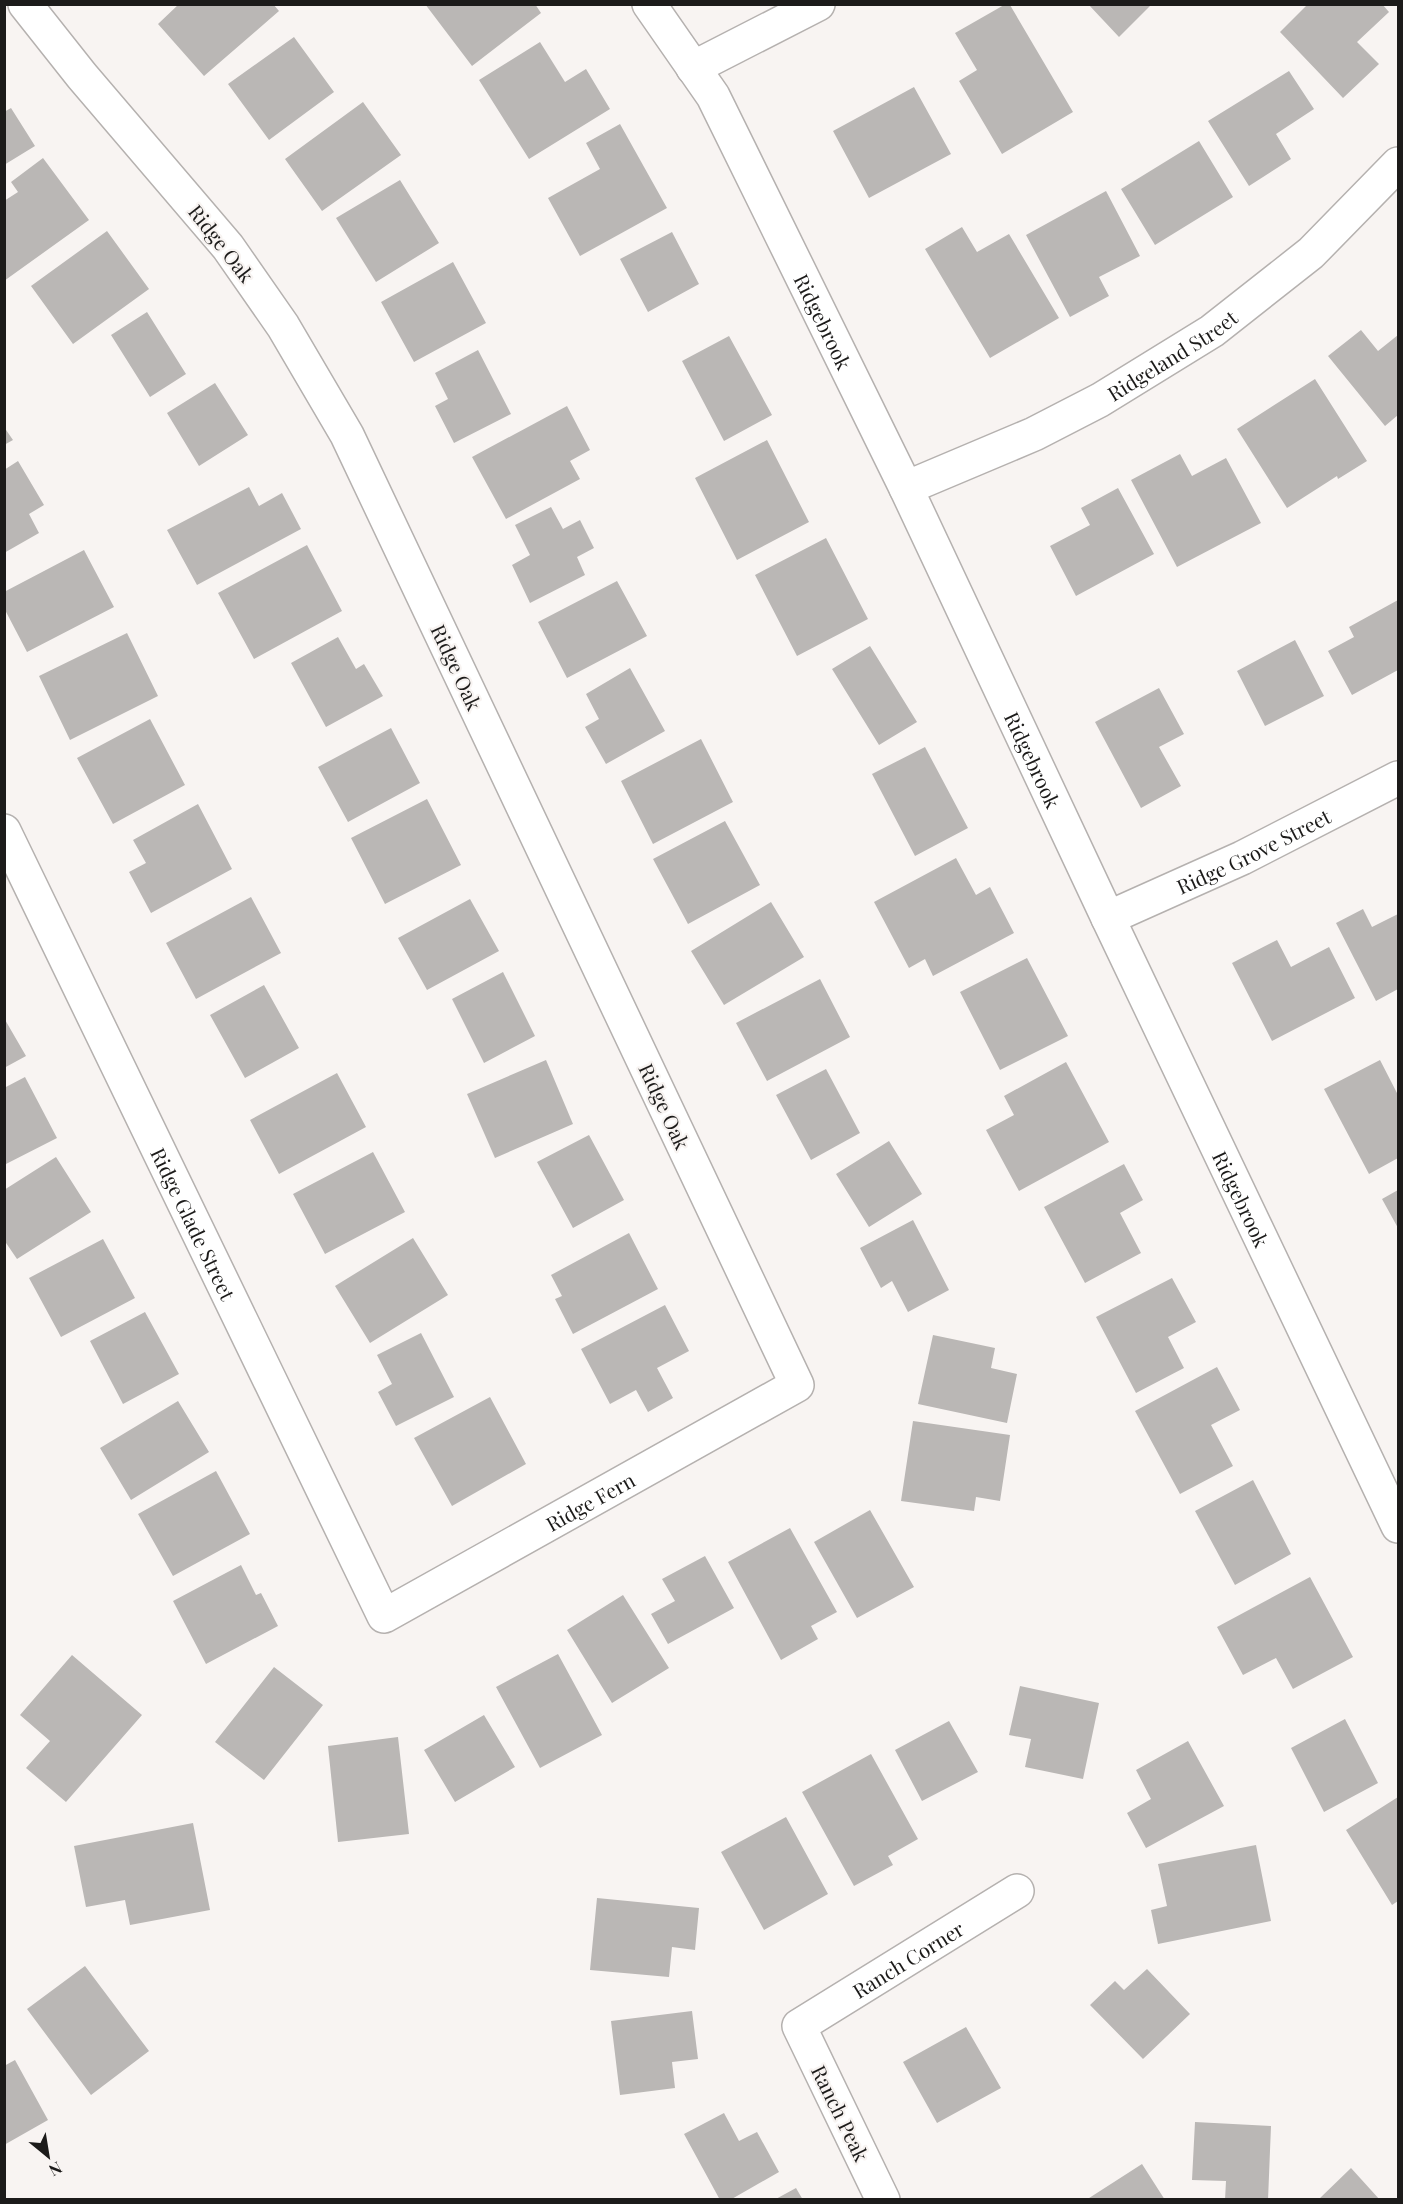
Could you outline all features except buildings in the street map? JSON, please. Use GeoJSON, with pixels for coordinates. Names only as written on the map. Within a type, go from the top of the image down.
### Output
{"type":"FeatureCollection","features":[{"type":"Feature","properties":{"kind":"street","name":"Ridge Oak"},"geometry":{"type":"LineString","coordinates":[[26,4],[82,76],[228,247],[283,326],[347,435],[797,1385]]}},
{"type":"Feature","properties":{"kind":"street","name":"Ridgebrook"},"geometry":{"type":"LineString","coordinates":[[649,4],[713,96],[906,488],[1398,1526]]}},
{"type":"Feature","properties":{"kind":"street"},"geometry":{"type":"LineString","coordinates":[[693,68],[818,4]]}},
{"type":"Feature","properties":{"kind":"street","name":"Ridgeland Street"},"geometry":{"type":"LineString","coordinates":[[906,488],[1034,434],[1081,410],[1212,331],[1311,253],[1398,164]]}},
{"type":"Feature","properties":{"kind":"street","name":"Ridge Grove Street"},"geometry":{"type":"LineString","coordinates":[[1108,918],[1242,858],[1398,778]]}},
{"type":"Feature","properties":{"kind":"street","name":"Ridge Glade Street"},"geometry":{"type":"LineString","coordinates":[[4,831],[384,1616]]}},
{"type":"Feature","properties":{"kind":"street","name":"Ridge Fern"},"geometry":{"type":"LineString","coordinates":[[384,1616],[797,1385]]}},
{"type":"Feature","properties":{"kind":"street","name":"Ranch Corner"},"geometry":{"type":"LineString","coordinates":[[799,2026],[1017,1891]]}},
{"type":"Feature","properties":{"kind":"street","name":"Ranch Peak"},"geometry":{"type":"LineString","coordinates":[[799,2026],[883,2199]]}}]}
